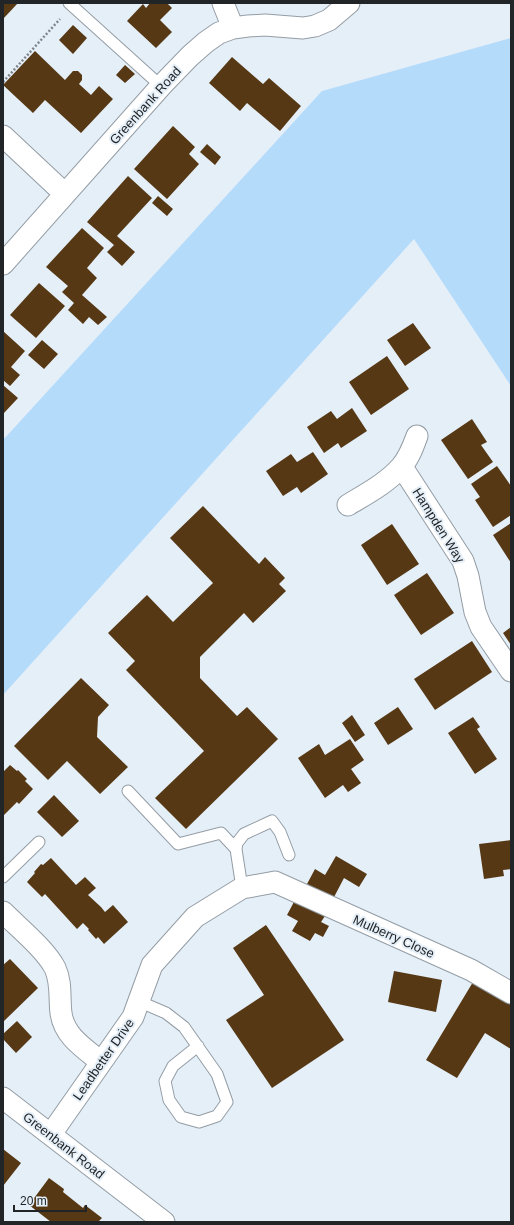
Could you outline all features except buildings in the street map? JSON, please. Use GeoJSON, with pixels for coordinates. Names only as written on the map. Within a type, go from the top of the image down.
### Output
{"type":"FeatureCollection","features":[{"type":"Feature","properties":{"kind":"street"},"geometry":{"type":"LineString","coordinates":[[223,3],[233,28]]}},
{"type":"Feature","properties":{"kind":"street","name":"Greenbank Road"},"geometry":{"type":"LineString","coordinates":[[3,264],[161,86],[206,42],[218,34],[233,28],[265,25],[303,28],[316,26],[329,20],[349,3]]}},
{"type":"Feature","properties":{"kind":"street"},"geometry":{"type":"LineString","coordinates":[[3,136],[65,194]]}},
{"type":"Feature","properties":{"kind":"street"},"geometry":{"type":"LineString","coordinates":[[348,505],[386,480],[402,467],[417,436]]}},
{"type":"Feature","properties":{"kind":"street","name":"Hampden Way"},"geometry":{"type":"LineString","coordinates":[[402,467],[463,561],[468,576],[474,612],[481,627],[511,670]]}},
{"type":"Feature","properties":{"kind":"street","name":"Leadbetter Drive"},"geometry":{"type":"LineString","coordinates":[[51,1134],[133,1017],[152,965],[195,917],[242,888],[275,882]]}},
{"type":"Feature","properties":{"kind":"street","name":"Mulberry Close"},"geometry":{"type":"LineString","coordinates":[[275,882],[471,970],[511,993]]}},
{"type":"Feature","properties":{"kind":"street"},"geometry":{"type":"LineString","coordinates":[[3,912],[46,955],[55,969],[60,982],[61,1013],[64,1027],[73,1039],[101,1062]]}},
{"type":"Feature","properties":{"kind":"street","name":"Greenbank Road"},"geometry":{"type":"LineString","coordinates":[[3,1098],[51,1134],[154,1219]]}},
{"type":"Feature","properties":{"kind":"lane"},"geometry":{"type":"LineString","coordinates":[[70,4],[161,86]]}},
{"type":"Feature","properties":{"kind":"lane"},"geometry":{"type":"LineString","coordinates":[[128,790],[178,844],[221,833],[236,849]]}},
{"type":"Feature","properties":{"kind":"lane"},"geometry":{"type":"LineString","coordinates":[[242,888],[236,849],[237,844],[244,834],[272,821],[280,832],[289,855]]}},
{"type":"Feature","properties":{"kind":"lane"},"geometry":{"type":"LineString","coordinates":[[3,877],[39,842]]}},
{"type":"Feature","properties":{"kind":"lane"},"geometry":{"type":"LineString","coordinates":[[138,1001],[166,1013],[184,1027],[198,1046],[217,1074],[227,1102],[217,1116],[199,1122],[181,1116],[169,1100],[165,1081],[173,1066],[198,1046]]}},
{"type":"Feature","properties":{"kind":"path"},"geometry":{"type":"LineString","coordinates":[[3,82],[70,4]]}},
{"type":"Feature","properties":{"kind":"shaded area"},"geometry":{"type":"Polygon","coordinates":[[[511,38],[511,386],[414,239],[3,695],[3,440],[322,91],[511,38]]]}}]}
